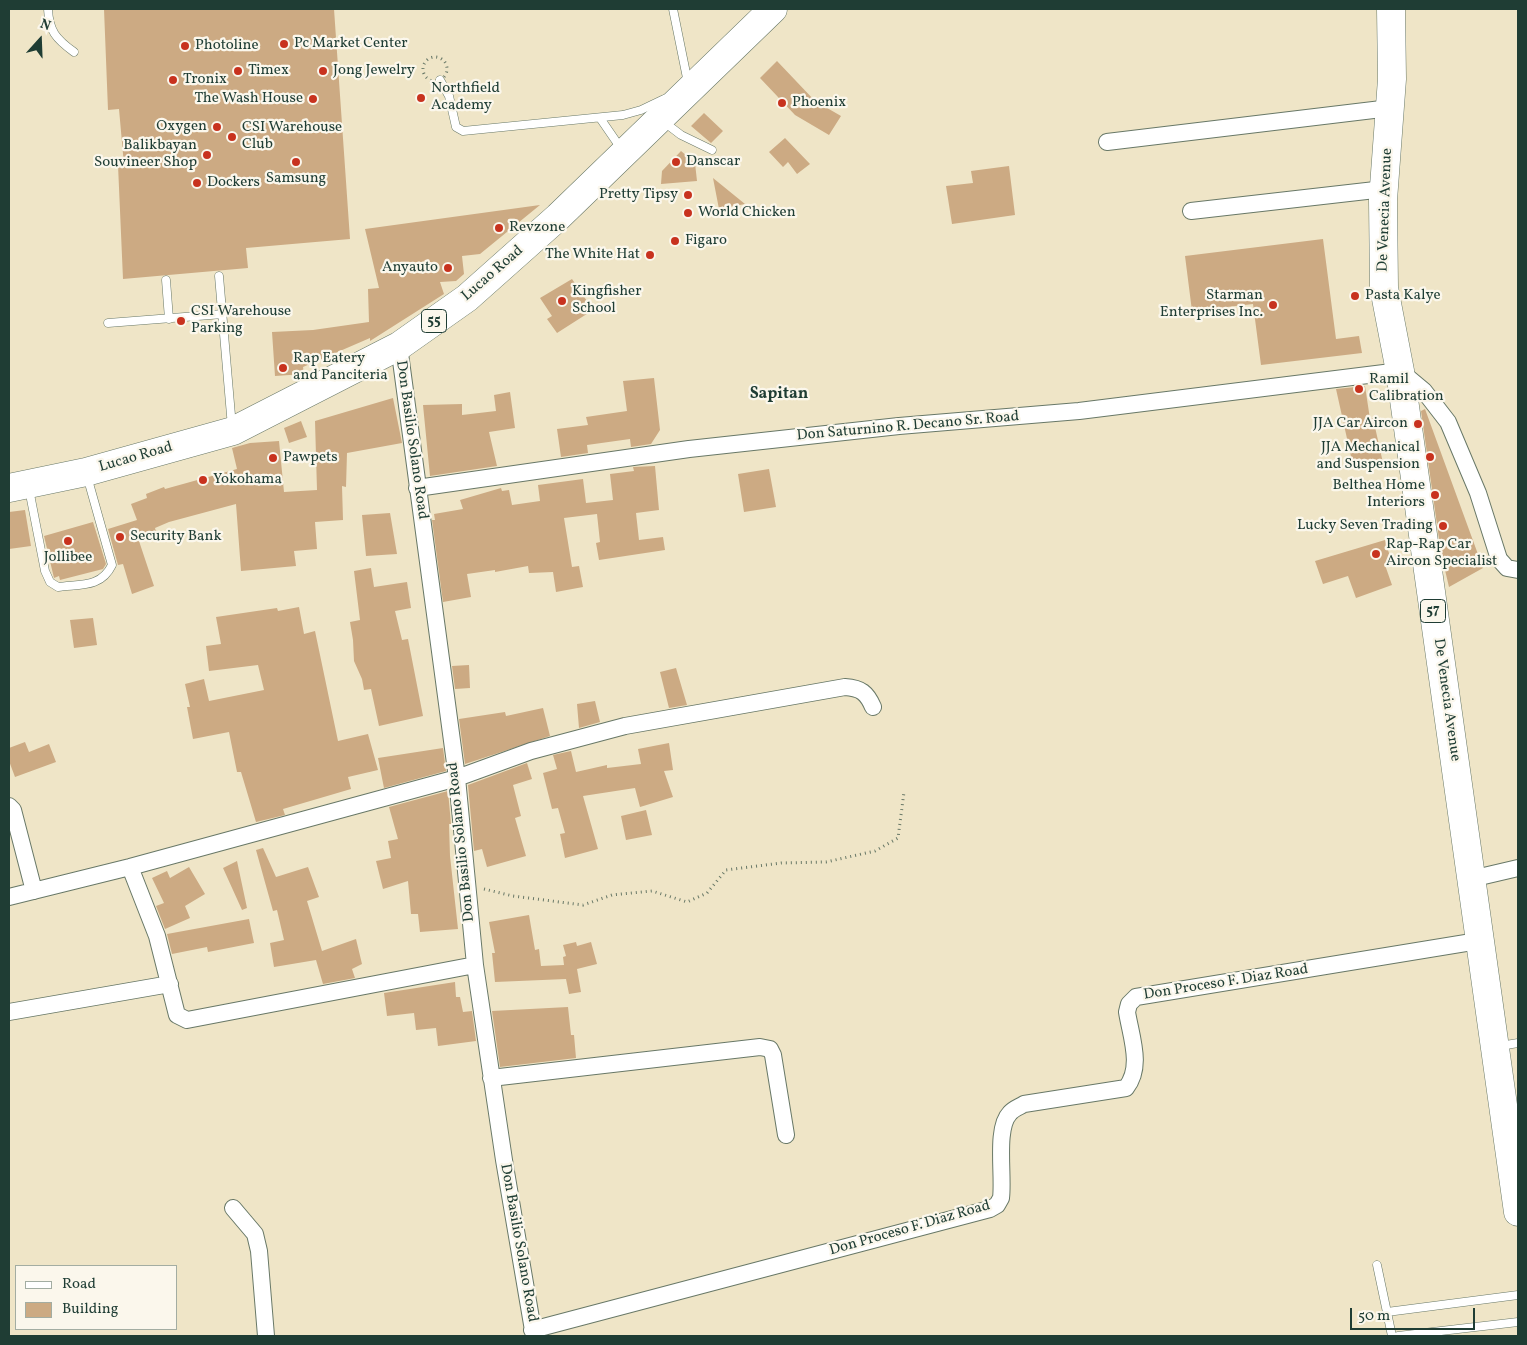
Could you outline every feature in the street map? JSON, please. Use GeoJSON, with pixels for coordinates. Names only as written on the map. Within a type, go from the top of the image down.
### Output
{"type":"FeatureCollection","features":[{"type":"Feature","properties":{"kind":"highway","name":"Lucao Road"},"geometry":{"type":"LineString","coordinates":[[18,486],[86,472],[233,431],[399,346],[467,298],[625,154],[662,109],[689,91],[773,9]]}},
{"type":"Feature","properties":{"kind":"highway","name":"De Venecia Avenue"},"geometry":{"type":"LineString","coordinates":[[1391,9],[1392,79],[1384,189],[1384,288],[1400,371],[1478,941],[1506,1045],[1518,1212]]}},
{"type":"Feature","properties":{"kind":"street"},"geometry":{"type":"LineString","coordinates":[[1108,142],[1390,108]]}},
{"type":"Feature","properties":{"kind":"street"},"geometry":{"type":"LineString","coordinates":[[1191,211],[1384,189]]}},
{"type":"Feature","properties":{"kind":"street","name":"Don Basilio Solano Road"},"geometry":{"type":"LineString","coordinates":[[399,346],[457,778],[475,965],[533,1333]]}},
{"type":"Feature","properties":{"kind":"street"},"geometry":{"type":"LineString","coordinates":[[1400,371],[1424,391],[1448,422],[1478,494],[1499,559],[1507,568],[1518,570]]}},
{"type":"Feature","properties":{"kind":"street","name":"Don Saturnino R. Decano Sr. Road"},"geometry":{"type":"LineString","coordinates":[[417,488],[689,450],[899,426],[1079,411],[1400,371]]}},
{"type":"Feature","properties":{"kind":"street"},"geometry":{"type":"LineString","coordinates":[[9,897],[130,867],[457,778],[531,752],[625,726],[807,692],[855,687],[868,696],[873,707]]}},
{"type":"Feature","properties":{"kind":"street"},"geometry":{"type":"LineString","coordinates":[[9,806],[13,810],[34,891]]}},
{"type":"Feature","properties":{"kind":"street"},"geometry":{"type":"LineString","coordinates":[[130,867],[156,936],[177,1015],[187,1020],[475,965]]}},
{"type":"Feature","properties":{"kind":"street"},"geometry":{"type":"LineString","coordinates":[[1471,879],[1518,868]]}},
{"type":"Feature","properties":{"kind":"street","name":"Don Proceso F. Diaz Road"},"geometry":{"type":"LineString","coordinates":[[533,1333],[990,1209],[997,1205],[1001,1198],[1002,1134],[1004,1121],[1010,1112],[1024,1104],[1126,1088],[1131,1083],[1136,1065],[1126,1012],[1129,1004],[1136,998],[1478,941]]}},
{"type":"Feature","properties":{"kind":"street"},"geometry":{"type":"LineString","coordinates":[[9,1012],[170,984]]}},
{"type":"Feature","properties":{"kind":"street"},"geometry":{"type":"LineString","coordinates":[[492,1078],[760,1047],[770,1049],[773,1056],[786,1135]]}},
{"type":"Feature","properties":{"kind":"street"},"geometry":{"type":"LineString","coordinates":[[233,1208],[255,1234],[259,1251],[266,1336]]}},
{"type":"Feature","properties":{"kind":"lane"},"geometry":{"type":"LineString","coordinates":[[48,9],[49,25],[60,42],[74,52]]}},
{"type":"Feature","properties":{"kind":"lane"},"geometry":{"type":"LineString","coordinates":[[673,9],[689,91]]}},
{"type":"Feature","properties":{"kind":"lane"},"geometry":{"type":"LineString","coordinates":[[440,80],[449,96],[456,127],[463,131],[583,118],[600,118],[641,110],[662,109],[681,135],[712,150]]}},
{"type":"Feature","properties":{"kind":"lane"},"geometry":{"type":"LineString","coordinates":[[600,118],[625,154]]}},
{"type":"Feature","properties":{"kind":"lane"},"geometry":{"type":"LineString","coordinates":[[219,276],[233,431]]}},
{"type":"Feature","properties":{"kind":"lane"},"geometry":{"type":"LineString","coordinates":[[166,280],[169,318]]}},
{"type":"Feature","properties":{"kind":"lane"},"geometry":{"type":"LineString","coordinates":[[108,323],[223,314]]}},
{"type":"Feature","properties":{"kind":"lane"},"geometry":{"type":"LineString","coordinates":[[18,486],[44,571],[50,582],[58,587],[99,582],[108,574],[112,565],[86,472]]}},
{"type":"Feature","properties":{"kind":"lane"},"geometry":{"type":"LineString","coordinates":[[1377,1265],[1392,1336]]}},
{"type":"Feature","properties":{"kind":"lane"},"geometry":{"type":"LineString","coordinates":[[1387,1312],[1518,1295]]}},
{"type":"Feature","properties":{"kind":"lane"},"geometry":{"type":"LineString","coordinates":[[1398,1336],[1518,1322]]}},
{"type":"Feature","properties":{"kind":"path"},"geometry":{"type":"LineString","coordinates":[[466,884],[514,896],[583,905],[612,895],[652,891],[687,902],[707,892],[726,870],[781,864],[826,862],[875,851],[898,838],[904,792]]}},
{"type":"Feature","properties":{"kind":"building","name":"CSI Warehouse Club"},"geometry":{"type":"Polygon","coordinates":[[[104,9],[334,9],[350,239],[246,248],[248,268],[123,279],[118,165],[124,165],[119,109],[108,110],[104,9]]]}},
{"type":"Feature","properties":{"kind":"building"},"geometry":{"type":"Polygon","coordinates":[[[777,61],[815,101],[841,116],[829,135],[795,115],[760,78],[777,61]]]}},
{"type":"Feature","properties":{"kind":"building"},"geometry":{"type":"Polygon","coordinates":[[[704,113],[723,131],[711,143],[691,126],[704,113]]]}},
{"type":"Feature","properties":{"kind":"building"},"geometry":{"type":"Polygon","coordinates":[[[785,138],[810,164],[797,174],[788,162],[783,167],[769,152],[785,138]]]}},
{"type":"Feature","properties":{"kind":"building"},"geometry":{"type":"Polygon","coordinates":[[[681,151],[695,163],[697,181],[661,184],[662,171],[681,151]]]}},
{"type":"Feature","properties":{"kind":"building"},"geometry":{"type":"Polygon","coordinates":[[[1009,166],[1015,215],[952,224],[946,186],[973,183],[971,171],[1009,166]]]}},
{"type":"Feature","properties":{"kind":"building"},"geometry":{"type":"Polygon","coordinates":[[[713,178],[745,204],[719,209],[713,178]]]}},
{"type":"Feature","properties":{"kind":"building"},"geometry":{"type":"Polygon","coordinates":[[[540,205],[480,254],[462,256],[464,274],[456,281],[440,282],[444,294],[370,341],[370,338],[303,367],[304,374],[275,376],[272,332],[313,330],[369,322],[368,289],[379,288],[365,229],[540,205]]]}},
{"type":"Feature","properties":{"kind":"building"},"geometry":{"type":"Polygon","coordinates":[[[1323,239],[1336,339],[1359,336],[1362,353],[1261,365],[1253,304],[1192,311],[1185,256],[1323,239]]]}},
{"type":"Feature","properties":{"kind":"building"},"geometry":{"type":"Polygon","coordinates":[[[572,279],[593,310],[557,333],[547,319],[552,316],[540,298],[572,279]]]}},
{"type":"Feature","properties":{"kind":"building"},"geometry":{"type":"Polygon","coordinates":[[[654,378],[660,430],[651,444],[631,447],[630,439],[587,445],[588,453],[561,457],[557,429],[588,425],[586,417],[627,411],[623,381],[654,378]]]}},
{"type":"Feature","properties":{"kind":"building"},"geometry":{"type":"Polygon","coordinates":[[[1365,386],[1370,419],[1373,418],[1383,463],[1354,470],[1336,389],[1365,386]]]}},
{"type":"Feature","properties":{"kind":"building"},"geometry":{"type":"Polygon","coordinates":[[[510,392],[515,428],[489,432],[497,466],[430,476],[423,405],[462,404],[462,415],[496,411],[494,395],[510,392]]]}},
{"type":"Feature","properties":{"kind":"building"},"geometry":{"type":"Polygon","coordinates":[[[393,398],[402,443],[347,453],[346,487],[342,486],[343,520],[315,522],[317,549],[294,551],[296,566],[241,571],[236,504],[169,522],[155,528],[157,535],[139,541],[154,586],[132,594],[123,564],[118,565],[108,529],[137,520],[131,504],[147,498],[146,494],[164,487],[165,489],[237,469],[232,448],[250,443],[279,441],[284,492],[317,490],[315,421],[393,398]]]}},
{"type":"Feature","properties":{"kind":"building"},"geometry":{"type":"Polygon","coordinates":[[[1425,409],[1483,568],[1449,587],[1441,553],[1421,411],[1425,409]]]}},
{"type":"Feature","properties":{"kind":"building"},"geometry":{"type":"Polygon","coordinates":[[[301,421],[307,437],[289,443],[284,428],[301,421]]]}},
{"type":"Feature","properties":{"kind":"building"},"geometry":{"type":"Polygon","coordinates":[[[655,466],[659,510],[636,513],[639,540],[663,537],[665,550],[599,560],[596,543],[600,542],[597,514],[564,518],[572,567],[579,566],[583,587],[556,592],[553,572],[529,573],[528,566],[495,572],[495,570],[467,574],[471,597],[443,602],[432,520],[435,520],[434,514],[463,509],[460,500],[501,488],[502,491],[509,490],[512,505],[540,501],[538,485],[583,479],[586,503],[613,500],[610,474],[634,471],[633,467],[655,466]]]}},
{"type":"Feature","properties":{"kind":"building"},"geometry":{"type":"Polygon","coordinates":[[[769,469],[776,507],[744,512],[738,474],[769,469]]]}},
{"type":"Feature","properties":{"kind":"building"},"geometry":{"type":"Polygon","coordinates":[[[25,510],[31,546],[9,549],[9,512],[25,510]]]}},
{"type":"Feature","properties":{"kind":"building"},"geometry":{"type":"Polygon","coordinates":[[[390,513],[397,554],[366,556],[362,515],[390,513]]]}},
{"type":"Feature","properties":{"kind":"building"},"geometry":{"type":"Polygon","coordinates":[[[93,522],[106,564],[103,569],[60,580],[59,576],[54,578],[44,536],[93,522]]]}},
{"type":"Feature","properties":{"kind":"building"},"geometry":{"type":"Polygon","coordinates":[[[1385,540],[1392,563],[1385,565],[1392,585],[1356,598],[1348,576],[1323,584],[1315,561],[1385,540]]]}},
{"type":"Feature","properties":{"kind":"building"},"geometry":{"type":"Polygon","coordinates":[[[371,568],[374,587],[407,582],[411,608],[395,611],[402,640],[408,639],[423,716],[379,726],[371,689],[364,690],[362,679],[354,661],[350,622],[360,620],[354,571],[371,568]]]}},
{"type":"Feature","properties":{"kind":"building"},"geometry":{"type":"Polygon","coordinates":[[[299,607],[304,634],[315,631],[338,741],[368,734],[378,770],[348,777],[351,789],[283,809],[285,815],[256,822],[241,772],[237,772],[229,732],[193,739],[187,707],[190,707],[185,684],[204,679],[209,701],[264,690],[258,665],[209,671],[206,646],[221,644],[216,617],[277,608],[278,611],[299,607]]]}},
{"type":"Feature","properties":{"kind":"building"},"geometry":{"type":"Polygon","coordinates":[[[93,618],[97,645],[74,648],[70,620],[93,618]]]}},
{"type":"Feature","properties":{"kind":"building"},"geometry":{"type":"Polygon","coordinates":[[[469,665],[470,688],[455,689],[452,666],[469,665]]]}},
{"type":"Feature","properties":{"kind":"building"},"geometry":{"type":"Polygon","coordinates":[[[676,668],[687,705],[669,708],[660,672],[676,668]]]}},
{"type":"Feature","properties":{"kind":"building"},"geometry":{"type":"Polygon","coordinates":[[[595,701],[600,722],[579,728],[577,704],[595,701]]]}},
{"type":"Feature","properties":{"kind":"building"},"geometry":{"type":"Polygon","coordinates":[[[543,708],[550,736],[465,764],[459,719],[505,712],[506,716],[543,708]]]}},
{"type":"Feature","properties":{"kind":"building"},"geometry":{"type":"Polygon","coordinates":[[[25,742],[29,752],[49,744],[56,762],[15,777],[9,761],[9,748],[25,742]]]}},
{"type":"Feature","properties":{"kind":"building"},"geometry":{"type":"Polygon","coordinates":[[[669,743],[673,770],[664,771],[673,797],[640,807],[635,788],[583,796],[598,849],[565,858],[560,834],[565,833],[558,808],[552,809],[543,773],[557,769],[553,755],[571,751],[576,772],[607,765],[607,768],[641,764],[638,749],[669,743]]]}},
{"type":"Feature","properties":{"kind":"building"},"geometry":{"type":"Polygon","coordinates":[[[443,748],[446,771],[384,788],[378,758],[443,748]]]}},
{"type":"Feature","properties":{"kind":"building"},"geometry":{"type":"Polygon","coordinates":[[[527,763],[532,779],[513,785],[521,816],[515,818],[526,856],[487,867],[482,849],[474,851],[468,785],[527,763]]]}},
{"type":"Feature","properties":{"kind":"building"},"geometry":{"type":"Polygon","coordinates":[[[448,791],[451,824],[449,824],[450,856],[458,929],[420,932],[418,914],[411,914],[408,881],[383,889],[376,861],[391,858],[388,841],[398,839],[389,807],[448,791]]]}},
{"type":"Feature","properties":{"kind":"building"},"geometry":{"type":"Polygon","coordinates":[[[646,810],[652,835],[626,840],[621,816],[646,810]]]}},
{"type":"Feature","properties":{"kind":"building"},"geometry":{"type":"Polygon","coordinates":[[[263,848],[276,877],[308,867],[319,897],[307,901],[322,951],[356,939],[362,964],[352,969],[355,978],[323,984],[316,960],[274,967],[270,943],[284,940],[277,910],[273,911],[256,850],[263,848]]]}},
{"type":"Feature","properties":{"kind":"building"},"geometry":{"type":"Polygon","coordinates":[[[237,861],[247,908],[242,910],[223,868],[237,861]]]}},
{"type":"Feature","properties":{"kind":"building"},"geometry":{"type":"Polygon","coordinates":[[[189,867],[205,894],[185,906],[190,918],[165,929],[156,906],[164,903],[152,878],[167,871],[170,878],[189,867]]]}},
{"type":"Feature","properties":{"kind":"building"},"geometry":{"type":"Polygon","coordinates":[[[529,915],[535,950],[539,949],[541,966],[564,965],[563,957],[566,956],[563,945],[576,942],[577,946],[591,942],[597,964],[577,969],[581,992],[569,994],[566,979],[495,982],[492,953],[495,953],[489,922],[529,915]]]}},
{"type":"Feature","properties":{"kind":"building"},"geometry":{"type":"Polygon","coordinates":[[[249,919],[254,943],[208,952],[207,947],[172,954],[167,934],[249,919]]]}},
{"type":"Feature","properties":{"kind":"building"},"geometry":{"type":"Polygon","coordinates":[[[455,982],[456,997],[460,997],[463,1012],[472,1011],[476,1041],[438,1046],[436,1028],[416,1030],[414,1013],[387,1016],[384,993],[455,982]]]}},
{"type":"Feature","properties":{"kind":"building"},"geometry":{"type":"Polygon","coordinates":[[[568,1007],[571,1035],[574,1035],[576,1058],[500,1067],[492,1011],[568,1007]]]}},
{"type":"Feature","properties":{"kind":"place","name":"Pc Market Center"},"geometry":{"type":"Point","coordinates":[284,44]}},
{"type":"Feature","properties":{"kind":"place","name":"Photoline"},"geometry":{"type":"Point","coordinates":[185,46]}},
{"type":"Feature","properties":{"kind":"place","name":"Timex"},"geometry":{"type":"Point","coordinates":[238,71]}},
{"type":"Feature","properties":{"kind":"place","name":"Jong Jewelry"},"geometry":{"type":"Point","coordinates":[323,71]}},
{"type":"Feature","properties":{"kind":"place","name":"Tronix"},"geometry":{"type":"Point","coordinates":[173,80]}},
{"type":"Feature","properties":{"kind":"place","name":"Northfield Academy"},"geometry":{"type":"Point","coordinates":[421,98]}},
{"type":"Feature","properties":{"kind":"place","name":"The Wash House"},"geometry":{"type":"Point","coordinates":[313,99]}},
{"type":"Feature","properties":{"kind":"place","name":"Phoenix"},"geometry":{"type":"Point","coordinates":[782,103]}},
{"type":"Feature","properties":{"kind":"place","name":"Oxygen"},"geometry":{"type":"Point","coordinates":[217,127]}},
{"type":"Feature","properties":{"kind":"place","name":"CSI Warehouse Club"},"geometry":{"type":"Point","coordinates":[232,137]}},
{"type":"Feature","properties":{"kind":"place","name":"Balikbayan Souvineer Shop"},"geometry":{"type":"Point","coordinates":[207,155]}},
{"type":"Feature","properties":{"kind":"place","name":"Samsung"},"geometry":{"type":"Point","coordinates":[296,162]}},
{"type":"Feature","properties":{"kind":"place","name":"Danscar"},"geometry":{"type":"Point","coordinates":[676,162]}},
{"type":"Feature","properties":{"kind":"place","name":"Dockers"},"geometry":{"type":"Point","coordinates":[197,183]}},
{"type":"Feature","properties":{"kind":"place","name":"Pretty Tipsy"},"geometry":{"type":"Point","coordinates":[688,195]}},
{"type":"Feature","properties":{"kind":"place","name":"World Chicken"},"geometry":{"type":"Point","coordinates":[688,213]}},
{"type":"Feature","properties":{"kind":"place","name":"Revzone"},"geometry":{"type":"Point","coordinates":[499,228]}},
{"type":"Feature","properties":{"kind":"place","name":"Figaro"},"geometry":{"type":"Point","coordinates":[675,241]}},
{"type":"Feature","properties":{"kind":"place","name":"The White Hat"},"geometry":{"type":"Point","coordinates":[650,255]}},
{"type":"Feature","properties":{"kind":"place","name":"Anyauto"},"geometry":{"type":"Point","coordinates":[448,268]}},
{"type":"Feature","properties":{"kind":"place","name":"Pasta Kalye"},"geometry":{"type":"Point","coordinates":[1355,296]}},
{"type":"Feature","properties":{"kind":"place","name":"Kingfisher School"},"geometry":{"type":"Point","coordinates":[562,301]}},
{"type":"Feature","properties":{"kind":"place","name":"Starman Enterprises Inc."},"geometry":{"type":"Point","coordinates":[1273,305]}},
{"type":"Feature","properties":{"kind":"place","name":"CSI Warehouse Parking"},"geometry":{"type":"Point","coordinates":[181,321]}},
{"type":"Feature","properties":{"kind":"place","name":"Rap Eatery and Panciteria"},"geometry":{"type":"Point","coordinates":[283,368]}},
{"type":"Feature","properties":{"kind":"place","name":"Ramil Calibration"},"geometry":{"type":"Point","coordinates":[1359,389]}},
{"type":"Feature","properties":{"kind":"place","name":"JJA Car Aircon"},"geometry":{"type":"Point","coordinates":[1418,424]}},
{"type":"Feature","properties":{"kind":"place","name":"JJA Mechanical and Suspension"},"geometry":{"type":"Point","coordinates":[1430,457]}},
{"type":"Feature","properties":{"kind":"place","name":"Pawpets"},"geometry":{"type":"Point","coordinates":[273,458]}},
{"type":"Feature","properties":{"kind":"place","name":"Yokohama"},"geometry":{"type":"Point","coordinates":[203,480]}},
{"type":"Feature","properties":{"kind":"place","name":"Belthea Home Interiors"},"geometry":{"type":"Point","coordinates":[1435,495]}},
{"type":"Feature","properties":{"kind":"place","name":"Lucky Seven Trading"},"geometry":{"type":"Point","coordinates":[1443,526]}},
{"type":"Feature","properties":{"kind":"place","name":"Security Bank"},"geometry":{"type":"Point","coordinates":[120,537]}},
{"type":"Feature","properties":{"kind":"place","name":"Jollibee"},"geometry":{"type":"Point","coordinates":[68,541]}},
{"type":"Feature","properties":{"kind":"place","name":"Rap-Rap Car Aircon Specialist"},"geometry":{"type":"Point","coordinates":[1376,554]}},
{"type":"Feature","properties":{"kind":"district","name":"Sapitan"},"geometry":{"type":"Point","coordinates":[779,395]}}]}
